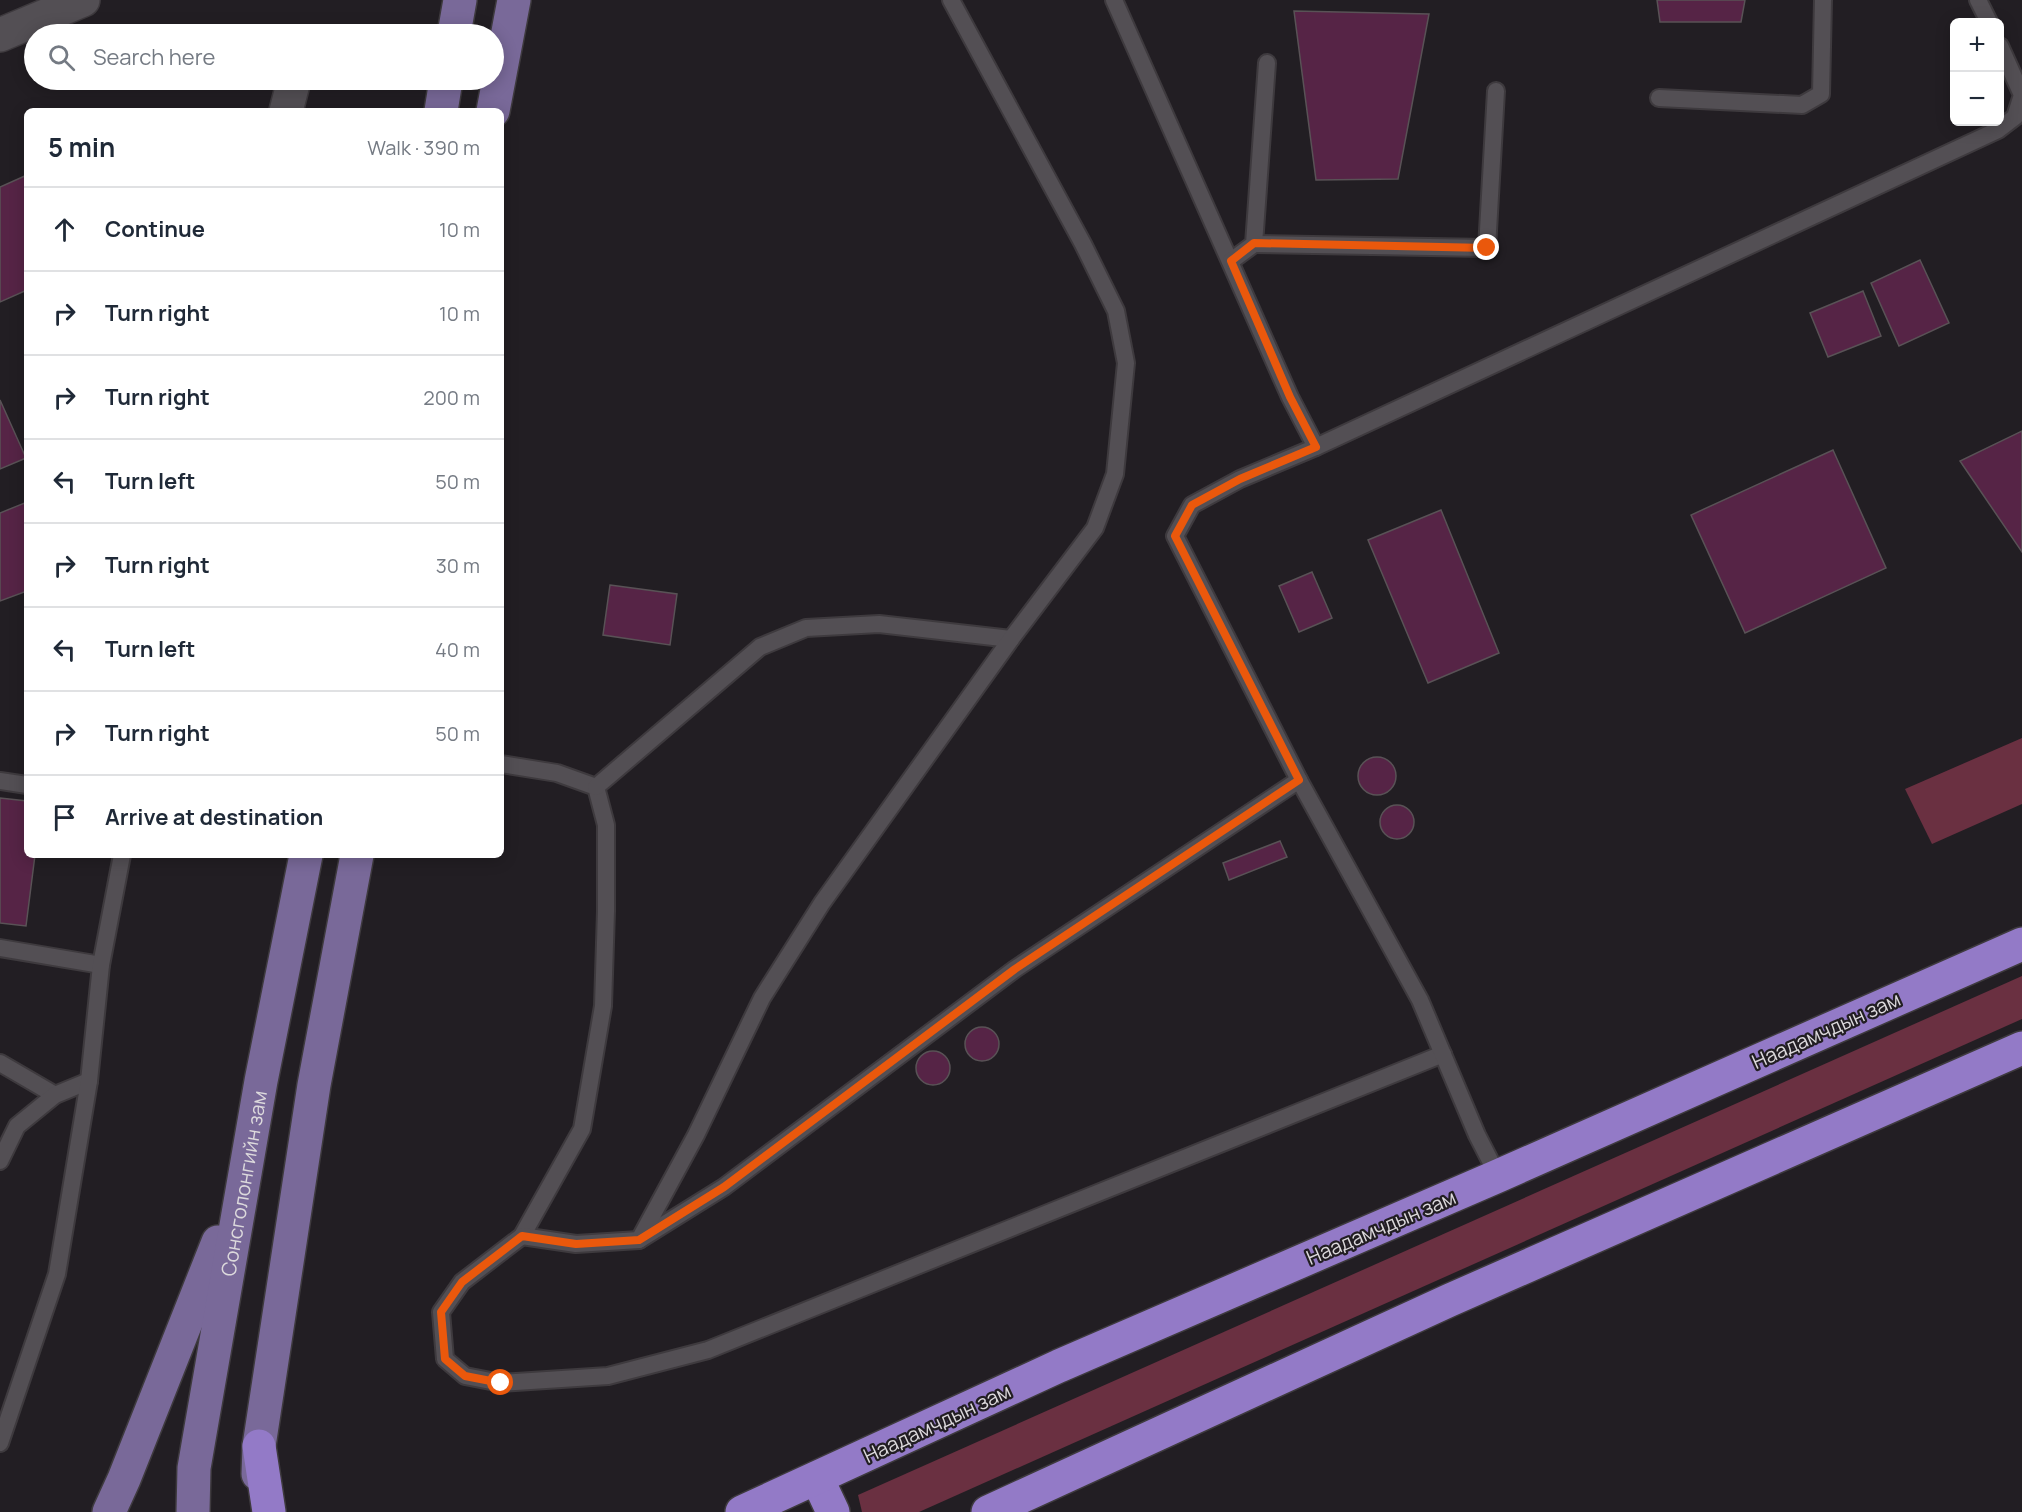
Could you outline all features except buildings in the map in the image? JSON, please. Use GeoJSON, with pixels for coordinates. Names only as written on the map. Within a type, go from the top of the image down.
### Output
{"type":"FeatureCollection","features":[{"type":"Feature","properties":{"kind":"highway","name":"Наадамчдын зам"},"geometry":{"type":"LineString","coordinates":[[742,1512],[1059,1366],[1498,1176],[2022,944]]}},
{"type":"Feature","properties":{"kind":"highway"},"geometry":{"type":"LineString","coordinates":[[988,1512],[1450,1300],[2022,1048]]}},
{"type":"Feature","properties":{"kind":"highway"},"geometry":{"type":"LineString","coordinates":[[259,1446],[269,1512]]}},
{"type":"Feature","properties":{"kind":"highway"},"geometry":{"type":"LineString","coordinates":[[818,1478],[833,1512]]}},
{"type":"Feature","properties":{"kind":"main road"},"geometry":{"type":"LineString","coordinates":[[456,24],[460,0]]}},
{"type":"Feature","properties":{"kind":"main road"},"geometry":{"type":"LineString","coordinates":[[504,50],[513,0]]}},
{"type":"Feature","properties":{"kind":"main road"},"geometry":{"type":"LineString","coordinates":[[441,108],[444,90]]}},
{"type":"Feature","properties":{"kind":"main road"},"geometry":{"type":"LineString","coordinates":[[494,108],[497,90]]}},
{"type":"Feature","properties":{"kind":"main road","name":"Сонсголонгийн зам"},"geometry":{"type":"LineString","coordinates":[[193,1512],[194,1468],[243,1179],[305,858]]}},
{"type":"Feature","properties":{"kind":"main road"},"geometry":{"type":"LineString","coordinates":[[256,1512],[259,1446],[314,1085],[356,858]]}},
{"type":"Feature","properties":{"kind":"main road"},"geometry":{"type":"LineString","coordinates":[[109,1512],[243,1179]]}},
{"type":"Feature","properties":{"kind":"street"},"geometry":{"type":"LineString","coordinates":[[26,24],[83,0]]}},
{"type":"Feature","properties":{"kind":"street"},"geometry":{"type":"LineString","coordinates":[[0,35],[24,25]]}},
{"type":"Feature","properties":{"kind":"street"},"geometry":{"type":"LineString","coordinates":[[287,108],[291,90]]}},
{"type":"Feature","properties":{"kind":"lane"},"geometry":{"type":"LineString","coordinates":[[639,1240],[696,1135],[762,998],[822,903],[1011,639],[1095,528],[1115,474],[1126,363],[1116,311],[1083,243],[951,0]]}},
{"type":"Feature","properties":{"kind":"lane"},"geometry":{"type":"LineString","coordinates":[[1114,0],[1290,397],[1316,447]]}},
{"type":"Feature","properties":{"kind":"lane"},"geometry":{"type":"LineString","coordinates":[[1659,98],[1802,105],[1821,94],[1823,0]]}},
{"type":"Feature","properties":{"kind":"lane"},"geometry":{"type":"LineString","coordinates":[[1978,0],[1987,18]]}},
{"type":"Feature","properties":{"kind":"lane"},"geometry":{"type":"LineString","coordinates":[[1498,1176],[1477,1135],[1420,1000],[1299,780],[1175,536],[1192,505],[1240,479],[1316,447],[1998,130],[2015,117],[2022,95],[2004,55]]}},
{"type":"Feature","properties":{"kind":"lane"},"geometry":{"type":"LineString","coordinates":[[1254,243],[1267,63]]}},
{"type":"Feature","properties":{"kind":"lane"},"geometry":{"type":"LineString","coordinates":[[1231,261],[1254,243],[1487,248],[1496,91]]}},
{"type":"Feature","properties":{"kind":"lane"},"geometry":{"type":"LineString","coordinates":[[596,787],[760,647],[806,628],[879,624],[1011,639]]}},
{"type":"Feature","properties":{"kind":"lane"},"geometry":{"type":"LineString","coordinates":[[504,764],[557,773],[596,787]]}},
{"type":"Feature","properties":{"kind":"lane"},"geometry":{"type":"LineString","coordinates":[[522,1236],[576,1244],[639,1240],[724,1187],[1015,969],[1299,780]]}},
{"type":"Feature","properties":{"kind":"lane"},"geometry":{"type":"LineString","coordinates":[[0,781],[24,785]]}},
{"type":"Feature","properties":{"kind":"lane"},"geometry":{"type":"LineString","coordinates":[[596,787],[606,825],[606,911],[601,1017],[582,1129],[522,1236],[462,1282],[441,1312],[445,1359],[465,1376],[501,1383],[608,1376],[708,1350],[1443,1054]]}},
{"type":"Feature","properties":{"kind":"lane"},"geometry":{"type":"LineString","coordinates":[[0,1443],[57,1274],[89,1081],[101,965],[121,858]]}},
{"type":"Feature","properties":{"kind":"lane"},"geometry":{"type":"LineString","coordinates":[[0,948],[101,965]]}},
{"type":"Feature","properties":{"kind":"lane"},"geometry":{"type":"LineString","coordinates":[[0,1063],[55,1095]]}},
{"type":"Feature","properties":{"kind":"lane"},"geometry":{"type":"LineString","coordinates":[[0,1161],[17,1126],[55,1095],[89,1081]]}},
{"type":"Feature","properties":{"kind":"shaded area"},"geometry":{"type":"Polygon","coordinates":[[[2022,738],[2022,804],[1932,844],[1905,789],[2022,738]]]}},
{"type":"Feature","properties":{"kind":"shaded area"},"geometry":{"type":"Polygon","coordinates":[[[2022,976],[2022,1019],[919,1512],[862,1512],[858,1495],[2022,976]]]}},
{"type":"Feature","properties":{"kind":"route"},"geometry":{"type":"LineString","coordinates":[[501,1383],[465,1376],[445,1359],[441,1312],[462,1282],[522,1236],[576,1244],[639,1240],[724,1187],[1015,969],[1299,780],[1175,536],[1192,505],[1240,479],[1316,447],[1290,397],[1231,261],[1254,243],[1487,248]]}}]}
